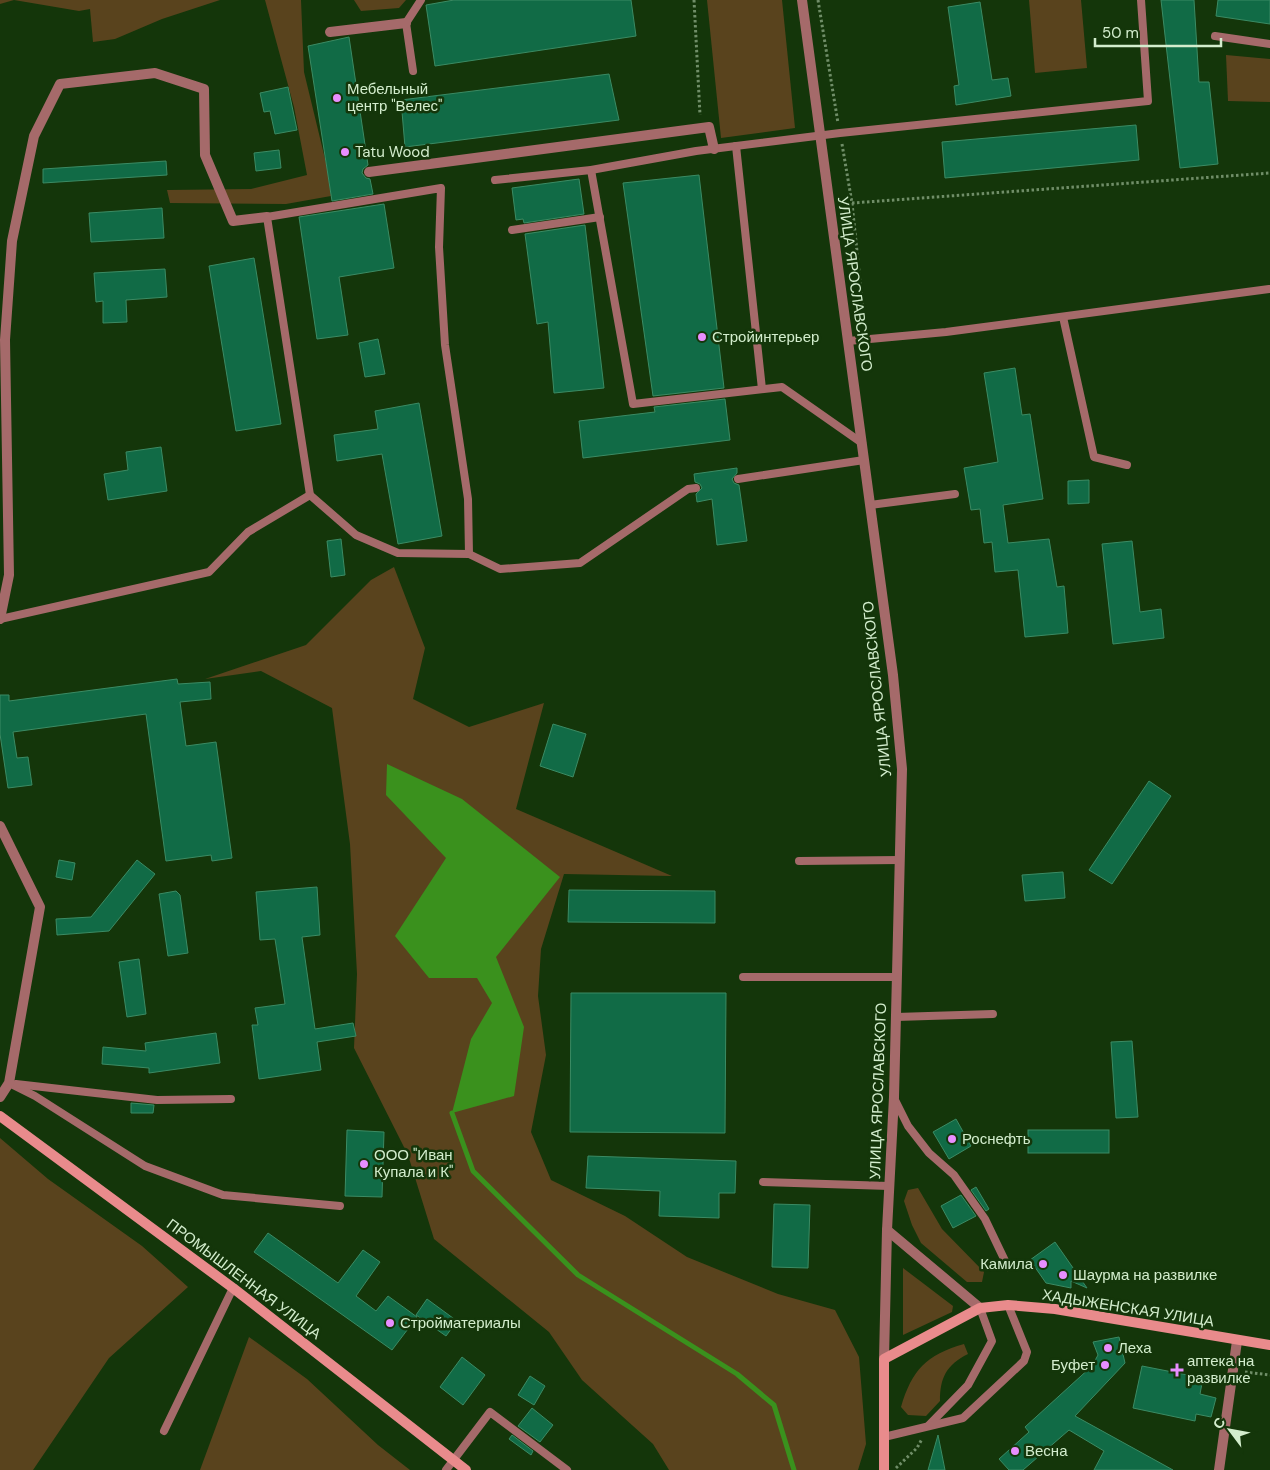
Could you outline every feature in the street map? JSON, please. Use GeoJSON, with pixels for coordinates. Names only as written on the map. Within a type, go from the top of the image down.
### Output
{"type":"FeatureCollection","features":[{"type":"Feature","properties":{"kind":"main road","name":"ПРОМЫШЛЕННАЯ УЛИЦА"},"geometry":{"type":"LineString","coordinates":[[0,1116],[233,1288],[466,1470]]}},
{"type":"Feature","properties":{"kind":"main road","name":"ХАДЫЖЕНСКАЯ УЛИЦА"},"geometry":{"type":"LineString","coordinates":[[884,1360],[980,1308],[1008,1306],[1055,1309],[1237,1341],[1270,1345]]}},
{"type":"Feature","properties":{"kind":"main road","name":"УЛИЦА ЯРОСЛАВСКОГО"},"geometry":{"type":"LineString","coordinates":[[884,1360],[884,1470]]}},
{"type":"Feature","properties":{"kind":"street","name":"УЛИЦА ЯРОСЛАВСКОГО"},"geometry":{"type":"LineString","coordinates":[[802,0],[893,675],[902,769],[894,1097],[887,1230],[884,1360]]}},
{"type":"Feature","properties":{"kind":"street"},"geometry":{"type":"LineString","coordinates":[[330,32],[406,23]]}},
{"type":"Feature","properties":{"kind":"street"},"geometry":{"type":"LineString","coordinates":[[0,619],[9,575],[5,340],[12,241],[34,136],[60,84],[155,73],[204,89],[206,155],[233,222],[267,217]]}},
{"type":"Feature","properties":{"kind":"street"},"geometry":{"type":"LineString","coordinates":[[370,172],[709,127],[714,148]]}},
{"type":"Feature","properties":{"kind":"street"},"geometry":{"type":"LineString","coordinates":[[0,826],[40,907],[9,1083],[0,1097]]}},
{"type":"Feature","properties":{"kind":"street"},"geometry":{"type":"LineString","coordinates":[[887,1230],[980,1308]]}},
{"type":"Feature","properties":{"kind":"street"},"geometry":{"type":"LineString","coordinates":[[1219,1470],[1237,1341]]}},
{"type":"Feature","properties":{"kind":"lane"},"geometry":{"type":"LineString","coordinates":[[413,71],[406,23],[421,0]]}},
{"type":"Feature","properties":{"kind":"lane"},"geometry":{"type":"LineString","coordinates":[[495,180],[591,170],[714,148],[840,132],[1148,101],[1141,0]]}},
{"type":"Feature","properties":{"kind":"lane"},"geometry":{"type":"LineString","coordinates":[[1216,36],[1270,44]]}},
{"type":"Feature","properties":{"kind":"lane"},"geometry":{"type":"LineString","coordinates":[[736,146],[762,389]]}},
{"type":"Feature","properties":{"kind":"lane"},"geometry":{"type":"LineString","coordinates":[[591,170],[633,404],[782,387],[862,443]]}},
{"type":"Feature","properties":{"kind":"lane"},"geometry":{"type":"LineString","coordinates":[[470,554],[468,499],[445,346],[439,247],[441,188],[267,217],[310,495],[356,535],[398,553],[470,554],[500,569],[580,563],[688,489],[696,488]]}},
{"type":"Feature","properties":{"kind":"lane"},"geometry":{"type":"LineString","coordinates":[[512,230],[600,216]]}},
{"type":"Feature","properties":{"kind":"lane"},"geometry":{"type":"LineString","coordinates":[[848,341],[946,332],[1269,289]]}},
{"type":"Feature","properties":{"kind":"lane"},"geometry":{"type":"LineString","coordinates":[[1063,317],[1094,457],[1127,465]]}},
{"type":"Feature","properties":{"kind":"lane"},"geometry":{"type":"LineString","coordinates":[[738,479],[864,460]]}},
{"type":"Feature","properties":{"kind":"lane"},"geometry":{"type":"LineString","coordinates":[[870,504],[955,494]]}},
{"type":"Feature","properties":{"kind":"lane"},"geometry":{"type":"LineString","coordinates":[[0,619],[209,572],[248,532],[310,495]]}},
{"type":"Feature","properties":{"kind":"lane"},"geometry":{"type":"LineString","coordinates":[[799,861],[900,860]]}},
{"type":"Feature","properties":{"kind":"lane"},"geometry":{"type":"LineString","coordinates":[[743,977],[897,977]]}},
{"type":"Feature","properties":{"kind":"lane"},"geometry":{"type":"LineString","coordinates":[[896,1016],[993,1014]]}},
{"type":"Feature","properties":{"kind":"lane"},"geometry":{"type":"LineString","coordinates":[[9,1083],[156,1100],[231,1099]]}},
{"type":"Feature","properties":{"kind":"lane"},"geometry":{"type":"LineString","coordinates":[[9,1083],[35,1096],[145,1166],[206,1189],[223,1195],[340,1206]]}},
{"type":"Feature","properties":{"kind":"lane"},"geometry":{"type":"LineString","coordinates":[[894,1097],[908,1126],[929,1154],[954,1175],[985,1219],[1008,1267]]}},
{"type":"Feature","properties":{"kind":"lane"},"geometry":{"type":"LineString","coordinates":[[763,1182],[889,1186]]}},
{"type":"Feature","properties":{"kind":"lane"},"geometry":{"type":"LineString","coordinates":[[164,1431],[233,1288]]}},
{"type":"Feature","properties":{"kind":"lane"},"geometry":{"type":"LineString","coordinates":[[884,1437],[963,1418],[1024,1361],[1027,1352],[1008,1306]]}},
{"type":"Feature","properties":{"kind":"lane"},"geometry":{"type":"LineString","coordinates":[[929,1425],[968,1385],[992,1341],[980,1308]]}},
{"type":"Feature","properties":{"kind":"lane"},"geometry":{"type":"LineString","coordinates":[[446,1470],[490,1412],[567,1470]]}},
{"type":"Feature","properties":{"kind":"path"},"geometry":{"type":"LineString","coordinates":[[694,0],[700,128]]}},
{"type":"Feature","properties":{"kind":"path"},"geometry":{"type":"LineString","coordinates":[[818,0],[852,203],[866,339]]}},
{"type":"Feature","properties":{"kind":"path"},"geometry":{"type":"LineString","coordinates":[[852,203],[1270,173]]}},
{"type":"Feature","properties":{"kind":"path"},"geometry":{"type":"LineString","coordinates":[[1245,1372],[1270,1375]]}},
{"type":"Feature","properties":{"kind":"path"},"geometry":{"type":"LineString","coordinates":[[896,1470],[917,1448],[929,1425]]}},
{"type":"Feature","properties":{"kind":"shaded area"},"geometry":{"type":"Polygon","coordinates":[[[0,0],[14,0],[0,4],[0,0]]]}},
{"type":"Feature","properties":{"kind":"shaded area"},"geometry":{"type":"Polygon","coordinates":[[[14,0],[220,0],[162,19],[115,39],[93,42],[90,9],[79,11],[14,0]]]}},
{"type":"Feature","properties":{"kind":"shaded area"},"geometry":{"type":"Polygon","coordinates":[[[265,0],[301,0],[304,72],[327,167],[331,196],[286,204],[170,203],[167,190],[251,189],[307,175],[294,107],[265,0]]]}},
{"type":"Feature","properties":{"kind":"shaded area"},"geometry":{"type":"Polygon","coordinates":[[[354,0],[406,0],[399,8],[361,11],[354,0]]]}},
{"type":"Feature","properties":{"kind":"shaded area"},"geometry":{"type":"Polygon","coordinates":[[[707,0],[782,0],[795,128],[721,138],[707,0]]]}},
{"type":"Feature","properties":{"kind":"shaded area"},"geometry":{"type":"Polygon","coordinates":[[[1029,0],[1081,0],[1087,68],[1035,73],[1029,0]]]}},
{"type":"Feature","properties":{"kind":"shaded area"},"geometry":{"type":"Polygon","coordinates":[[[1226,55],[1270,59],[1270,102],[1228,101],[1226,55]]]}},
{"type":"Feature","properties":{"kind":"shaded area"},"geometry":{"type":"Polygon","coordinates":[[[394,567],[425,648],[413,699],[469,727],[544,703],[516,809],[672,876],[564,874],[541,949],[538,996],[546,1055],[531,1132],[551,1180],[625,1216],[687,1257],[778,1294],[835,1310],[859,1357],[866,1444],[858,1470],[669,1470],[653,1444],[582,1380],[549,1332],[434,1239],[408,1155],[354,1048],[357,974],[350,844],[332,708],[261,671],[205,679],[306,645],[371,580],[394,567]]]}},
{"type":"Feature","properties":{"kind":"shaded area"},"geometry":{"type":"Polygon","coordinates":[[[387,764],[462,799],[560,877],[496,957],[524,1027],[514,1096],[452,1113],[471,1039],[492,1003],[477,978],[429,978],[395,936],[446,858],[386,795],[387,764]]]}},
{"type":"Feature","properties":{"kind":"shaded area"},"geometry":{"type":"Polygon","coordinates":[[[0,1138],[48,1179],[142,1246],[188,1287],[109,1358],[33,1470],[0,1470],[0,1138]]]}},
{"type":"Feature","properties":{"kind":"shaded area"},"geometry":{"type":"Polygon","coordinates":[[[918,1188],[942,1229],[984,1272],[982,1282],[967,1282],[921,1243],[912,1225],[904,1201],[908,1190],[918,1188]]]}},
{"type":"Feature","properties":{"kind":"shaded area"},"geometry":{"type":"Polygon","coordinates":[[[903,1268],[953,1306],[952,1312],[903,1335],[903,1268]]]}},
{"type":"Feature","properties":{"kind":"shaded area"},"geometry":{"type":"Polygon","coordinates":[[[249,1337],[307,1379],[378,1445],[410,1470],[200,1470],[249,1337]]]}},
{"type":"Feature","properties":{"kind":"shaded area"},"geometry":{"type":"Polygon","coordinates":[[[964,1344],[968,1354],[954,1363],[946,1373],[941,1386],[940,1401],[926,1416],[908,1415],[901,1407],[910,1383],[922,1366],[940,1353],[964,1344]]]}},
{"type":"Feature","properties":{"kind":"building"},"geometry":{"type":"Polygon","coordinates":[[[454,0],[631,0],[636,36],[435,66],[426,5],[454,0]]]}},
{"type":"Feature","properties":{"kind":"building"},"geometry":{"type":"Polygon","coordinates":[[[1161,0],[1194,0],[1199,82],[1209,82],[1218,164],[1180,168],[1161,0]]]}},
{"type":"Feature","properties":{"kind":"building"},"geometry":{"type":"Polygon","coordinates":[[[1218,0],[1270,0],[1270,24],[1216,16],[1218,0]]]}},
{"type":"Feature","properties":{"kind":"building"},"geometry":{"type":"Polygon","coordinates":[[[980,2],[992,80],[1008,78],[1011,96],[956,105],[954,86],[959,85],[948,7],[980,2]]]}},
{"type":"Feature","properties":{"kind":"building","name":"Мебельный центр \"Велес\""},"geometry":{"type":"Polygon","coordinates":[[[349,37],[368,165],[363,169],[362,173],[366,178],[370,179],[373,194],[332,201],[308,46],[349,37]]]}},
{"type":"Feature","properties":{"kind":"building"},"geometry":{"type":"Polygon","coordinates":[[[609,74],[619,120],[405,147],[401,100],[609,74]]]}},
{"type":"Feature","properties":{"kind":"building"},"geometry":{"type":"Polygon","coordinates":[[[288,87],[297,130],[275,134],[270,111],[264,112],[260,93],[288,87]]]}},
{"type":"Feature","properties":{"kind":"building"},"geometry":{"type":"Polygon","coordinates":[[[1136,125],[1139,160],[945,178],[942,142],[1136,125]]]}},
{"type":"Feature","properties":{"kind":"building"},"geometry":{"type":"Polygon","coordinates":[[[279,150],[281,168],[256,171],[254,153],[279,150]]]}},
{"type":"Feature","properties":{"kind":"building"},"geometry":{"type":"Polygon","coordinates":[[[166,161],[167,175],[43,183],[43,169],[166,161]]]}},
{"type":"Feature","properties":{"kind":"building"},"geometry":{"type":"Polygon","coordinates":[[[699,175],[724,388],[653,396],[623,183],[699,175]]]}},
{"type":"Feature","properties":{"kind":"building"},"geometry":{"type":"Polygon","coordinates":[[[579,179],[584,214],[524,223],[523,219],[516,220],[512,188],[579,179]]]}},
{"type":"Feature","properties":{"kind":"building"},"geometry":{"type":"Polygon","coordinates":[[[384,204],[394,268],[339,277],[348,335],[317,339],[299,217],[384,204]]]}},
{"type":"Feature","properties":{"kind":"building"},"geometry":{"type":"Polygon","coordinates":[[[162,208],[164,238],[91,242],[89,213],[162,208]]]}},
{"type":"Feature","properties":{"kind":"building"},"geometry":{"type":"Polygon","coordinates":[[[585,225],[604,388],[554,393],[548,322],[537,324],[525,234],[585,225]]]}},
{"type":"Feature","properties":{"kind":"building"},"geometry":{"type":"Polygon","coordinates":[[[254,258],[281,424],[236,431],[209,266],[254,258]]]}},
{"type":"Feature","properties":{"kind":"building"},"geometry":{"type":"Polygon","coordinates":[[[165,269],[167,297],[126,300],[127,322],[103,323],[103,301],[96,302],[94,273],[165,269]]]}},
{"type":"Feature","properties":{"kind":"building"},"geometry":{"type":"Polygon","coordinates":[[[378,339],[385,374],[365,377],[359,343],[378,339]]]}},
{"type":"Feature","properties":{"kind":"building"},"geometry":{"type":"Polygon","coordinates":[[[1015,368],[1022,415],[1030,414],[1043,499],[1003,505],[1008,543],[1049,539],[1057,587],[1064,586],[1068,633],[1025,637],[1018,570],[995,572],[992,542],[984,543],[980,509],[971,510],[964,468],[998,462],[984,373],[1015,368]]]}},
{"type":"Feature","properties":{"kind":"building"},"geometry":{"type":"Polygon","coordinates":[[[725,399],[730,440],[583,458],[579,421],[655,412],[654,407],[725,399]]]}},
{"type":"Feature","properties":{"kind":"building"},"geometry":{"type":"Polygon","coordinates":[[[419,403],[442,536],[398,544],[382,454],[337,461],[334,435],[378,429],[375,411],[419,403]]]}},
{"type":"Feature","properties":{"kind":"building"},"geometry":{"type":"Polygon","coordinates":[[[161,447],[167,491],[108,500],[104,474],[128,470],[126,452],[161,447]]]}},
{"type":"Feature","properties":{"kind":"building"},"geometry":{"type":"Polygon","coordinates":[[[737,468],[737,473],[732,479],[734,483],[739,485],[747,541],[717,545],[712,499],[697,502],[696,494],[702,488],[700,484],[695,482],[694,474],[737,468]]]}},
{"type":"Feature","properties":{"kind":"building"},"geometry":{"type":"Polygon","coordinates":[[[1089,480],[1089,503],[1068,504],[1068,481],[1089,480]]]}},
{"type":"Feature","properties":{"kind":"building"},"geometry":{"type":"Polygon","coordinates":[[[341,539],[345,575],[331,577],[327,541],[341,539]]]}},
{"type":"Feature","properties":{"kind":"building"},"geometry":{"type":"Polygon","coordinates":[[[1132,541],[1140,612],[1161,609],[1164,638],[1113,644],[1102,544],[1132,541]]]}},
{"type":"Feature","properties":{"kind":"building"},"geometry":{"type":"Polygon","coordinates":[[[177,679],[178,684],[210,682],[211,699],[180,702],[186,746],[216,742],[232,858],[212,861],[211,855],[166,861],[146,714],[13,732],[17,758],[28,757],[32,785],[8,788],[0,734],[0,695],[9,695],[9,701],[177,679]]]}},
{"type":"Feature","properties":{"kind":"building"},"geometry":{"type":"Polygon","coordinates":[[[553,724],[586,734],[573,777],[540,766],[553,724]]]}},
{"type":"Feature","properties":{"kind":"building"},"geometry":{"type":"Polygon","coordinates":[[[1149,781],[1171,796],[1112,884],[1089,870],[1149,781]]]}},
{"type":"Feature","properties":{"kind":"building"},"geometry":{"type":"Polygon","coordinates":[[[59,860],[75,863],[72,880],[56,877],[59,860]]]}},
{"type":"Feature","properties":{"kind":"building"},"geometry":{"type":"Polygon","coordinates":[[[137,860],[155,874],[109,931],[57,935],[56,919],[91,917],[137,860]]]}},
{"type":"Feature","properties":{"kind":"building"},"geometry":{"type":"Polygon","coordinates":[[[1063,872],[1065,898],[1025,901],[1022,875],[1063,872]]]}},
{"type":"Feature","properties":{"kind":"building"},"geometry":{"type":"Polygon","coordinates":[[[317,887],[320,935],[302,937],[315,1029],[353,1023],[356,1036],[317,1042],[321,1070],[259,1079],[252,1025],[258,1025],[255,1008],[285,1004],[275,939],[260,940],[256,892],[317,887]]]}},
{"type":"Feature","properties":{"kind":"building"},"geometry":{"type":"Polygon","coordinates":[[[569,890],[715,891],[715,923],[568,922],[569,890]]]}},
{"type":"Feature","properties":{"kind":"building"},"geometry":{"type":"Polygon","coordinates":[[[176,891],[180,895],[188,953],[168,956],[159,894],[176,891]]]}},
{"type":"Feature","properties":{"kind":"building"},"geometry":{"type":"Polygon","coordinates":[[[139,959],[146,1014],[127,1017],[119,962],[139,959]]]}},
{"type":"Feature","properties":{"kind":"building"},"geometry":{"type":"Polygon","coordinates":[[[571,993],[726,993],[725,1133],[570,1132],[571,993]]]}},
{"type":"Feature","properties":{"kind":"building"},"geometry":{"type":"Polygon","coordinates":[[[216,1033],[220,1063],[149,1073],[149,1068],[102,1064],[103,1047],[146,1051],[145,1043],[216,1033]]]}},
{"type":"Feature","properties":{"kind":"building"},"geometry":{"type":"Polygon","coordinates":[[[1132,1041],[1138,1117],[1116,1118],[1111,1042],[1132,1041]]]}},
{"type":"Feature","properties":{"kind":"building"},"geometry":{"type":"Polygon","coordinates":[[[131,1103],[154,1105],[153,1113],[131,1113],[131,1103]]]}},
{"type":"Feature","properties":{"kind":"building","name":"Роснефть"},"geometry":{"type":"Polygon","coordinates":[[[956,1119],[971,1146],[949,1159],[933,1132],[956,1119]]]}},
{"type":"Feature","properties":{"kind":"building","name":"ООО \"Иван Купала и К\""},"geometry":{"type":"Polygon","coordinates":[[[347,1130],[384,1132],[382,1197],[345,1196],[347,1130]]]}},
{"type":"Feature","properties":{"kind":"building"},"geometry":{"type":"Polygon","coordinates":[[[1028,1130],[1109,1130],[1109,1153],[1028,1153],[1028,1130]]]}},
{"type":"Feature","properties":{"kind":"building"},"geometry":{"type":"Polygon","coordinates":[[[588,1156],[736,1161],[735,1193],[719,1193],[719,1218],[659,1216],[660,1191],[586,1188],[588,1156]]]}},
{"type":"Feature","properties":{"kind":"building"},"geometry":{"type":"Polygon","coordinates":[[[976,1187],[989,1209],[986,1211],[971,1190],[976,1187]]]}},
{"type":"Feature","properties":{"kind":"building"},"geometry":{"type":"Polygon","coordinates":[[[961,1195],[976,1216],[953,1228],[941,1206],[961,1195]]]}},
{"type":"Feature","properties":{"kind":"building"},"geometry":{"type":"Polygon","coordinates":[[[774,1204],[810,1205],[808,1268],[772,1267],[774,1204]]]}},
{"type":"Feature","properties":{"kind":"building"},"geometry":{"type":"Polygon","coordinates":[[[268,1233],[338,1283],[363,1250],[380,1262],[356,1296],[376,1311],[388,1296],[417,1317],[392,1350],[254,1252],[268,1233]]]}},
{"type":"Feature","properties":{"kind":"building"},"geometry":{"type":"Polygon","coordinates":[[[1055,1242],[1087,1288],[1071,1281],[1071,1288],[1046,1283],[1030,1260],[1055,1242]]]}},
{"type":"Feature","properties":{"kind":"building"},"geometry":{"type":"Polygon","coordinates":[[[427,1299],[457,1321],[446,1336],[416,1315],[427,1299]]]}},
{"type":"Feature","properties":{"kind":"building"},"geometry":{"type":"Polygon","coordinates":[[[1119,1337],[1125,1363],[1075,1416],[1173,1470],[1094,1470],[1104,1451],[1069,1430],[1023,1470],[1009,1470],[999,1459],[1029,1432],[1025,1427],[1092,1366],[1098,1355],[1093,1342],[1119,1337]]]}},
{"type":"Feature","properties":{"kind":"building"},"geometry":{"type":"Polygon","coordinates":[[[462,1357],[485,1375],[463,1405],[440,1387],[462,1357]]]}},
{"type":"Feature","properties":{"kind":"building"},"geometry":{"type":"Polygon","coordinates":[[[1142,1366],[1203,1378],[1200,1394],[1216,1398],[1211,1417],[1196,1414],[1195,1421],[1133,1408],[1142,1366]]]}},
{"type":"Feature","properties":{"kind":"building"},"geometry":{"type":"Polygon","coordinates":[[[530,1376],[545,1386],[534,1405],[518,1395],[530,1376]]]}},
{"type":"Feature","properties":{"kind":"building"},"geometry":{"type":"Polygon","coordinates":[[[532,1408],[553,1425],[540,1442],[518,1426],[532,1408]]]}},
{"type":"Feature","properties":{"kind":"building"},"geometry":{"type":"Polygon","coordinates":[[[512,1435],[533,1451],[531,1455],[509,1439],[512,1435]]]}},
{"type":"Feature","properties":{"kind":"building"},"geometry":{"type":"Polygon","coordinates":[[[938,1435],[945,1470],[928,1470],[938,1435]]]}},
{"type":"Feature","properties":{"kind":"waterway"},"geometry":{"type":"LineString","coordinates":[[452,1113],[473,1171],[578,1275],[737,1374],[774,1405],[794,1470]]}},
{"type":"Feature","properties":{"kind":"place","name":"Мебельный центр \"Велес\""},"geometry":{"type":"Point","coordinates":[337,98]}},
{"type":"Feature","properties":{"kind":"place","name":"Tatu Wood"},"geometry":{"type":"Point","coordinates":[345,152]}},
{"type":"Feature","properties":{"kind":"place","name":"Стройинтерьер"},"geometry":{"type":"Point","coordinates":[702,337]}},
{"type":"Feature","properties":{"kind":"place","name":"Роснефть"},"geometry":{"type":"Point","coordinates":[952,1139]}},
{"type":"Feature","properties":{"kind":"place","name":"ООО \"Иван Купала и К\""},"geometry":{"type":"Point","coordinates":[364,1164]}},
{"type":"Feature","properties":{"kind":"place","name":"Камила"},"geometry":{"type":"Point","coordinates":[1043,1264]}},
{"type":"Feature","properties":{"kind":"place","name":"Шаурма на развилке"},"geometry":{"type":"Point","coordinates":[1063,1275]}},
{"type":"Feature","properties":{"kind":"place","name":"Стройматериалы"},"geometry":{"type":"Point","coordinates":[390,1323]}},
{"type":"Feature","properties":{"kind":"place","name":"Леха"},"geometry":{"type":"Point","coordinates":[1108,1348]}},
{"type":"Feature","properties":{"kind":"place","name":"Буфет"},"geometry":{"type":"Point","coordinates":[1105,1365]}},
{"type":"Feature","properties":{"kind":"place","name":"аптека на развилке"},"geometry":{"type":"Point","coordinates":[1177,1370]}},
{"type":"Feature","properties":{"kind":"place","name":"Весна"},"geometry":{"type":"Point","coordinates":[1015,1451]}}]}
